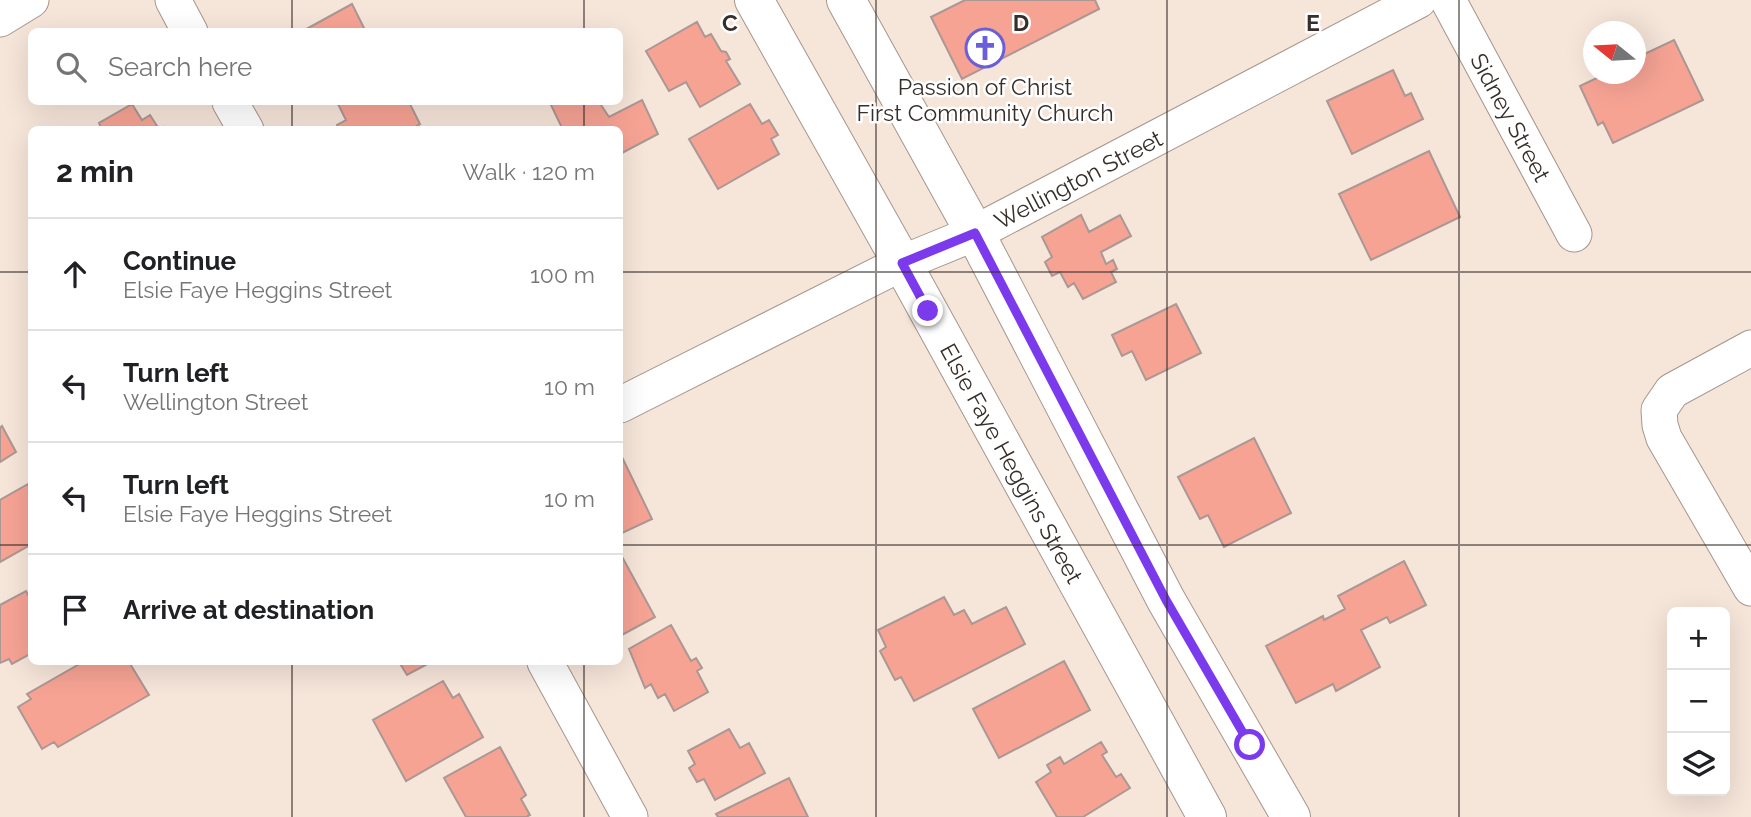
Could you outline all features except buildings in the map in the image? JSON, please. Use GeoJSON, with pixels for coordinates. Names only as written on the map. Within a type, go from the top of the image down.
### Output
{"type":"FeatureCollection","features":[{"type":"Feature","properties":{"kind":"main road","name":"Elsie Faye Heggins Street"},"geometry":{"type":"LineString","coordinates":[[754,0],[1207,817]]}},
{"type":"Feature","properties":{"kind":"main road"},"geometry":{"type":"LineString","coordinates":[[846,0],[975,233],[1166,600],[1291,817]]}},
{"type":"Feature","properties":{"kind":"street"},"geometry":{"type":"LineString","coordinates":[[0,19],[31,0]]}},
{"type":"Feature","properties":{"kind":"street"},"geometry":{"type":"LineString","coordinates":[[173,0],[188,28]]}},
{"type":"Feature","properties":{"kind":"street","name":"Wellington Street"},"geometry":{"type":"LineString","coordinates":[[623,403],[902,263],[975,233],[1419,0]]}},
{"type":"Feature","properties":{"kind":"street","name":"Sidney Street"},"geometry":{"type":"LineString","coordinates":[[1448,0],[1574,234]]}},
{"type":"Feature","properties":{"kind":"street"},"geometry":{"type":"LineString","coordinates":[[232,105],[244,126]]}},
{"type":"Feature","properties":{"kind":"street"},"geometry":{"type":"LineString","coordinates":[[1751,348],[1672,391],[1659,410],[1664,439],[1751,588]]}},
{"type":"Feature","properties":{"kind":"street"},"geometry":{"type":"LineString","coordinates":[[547,665],[630,817]]}},
{"type":"Feature","properties":{"kind":"place","name":"Passion of Christ First Community Church"},"geometry":{"type":"Point","coordinates":[985,48]}},
{"type":"Feature","properties":{"kind":"route"},"geometry":{"type":"LineString","coordinates":[[928,311],[902,263],[975,233],[1166,600],[1250,745]]}}]}
